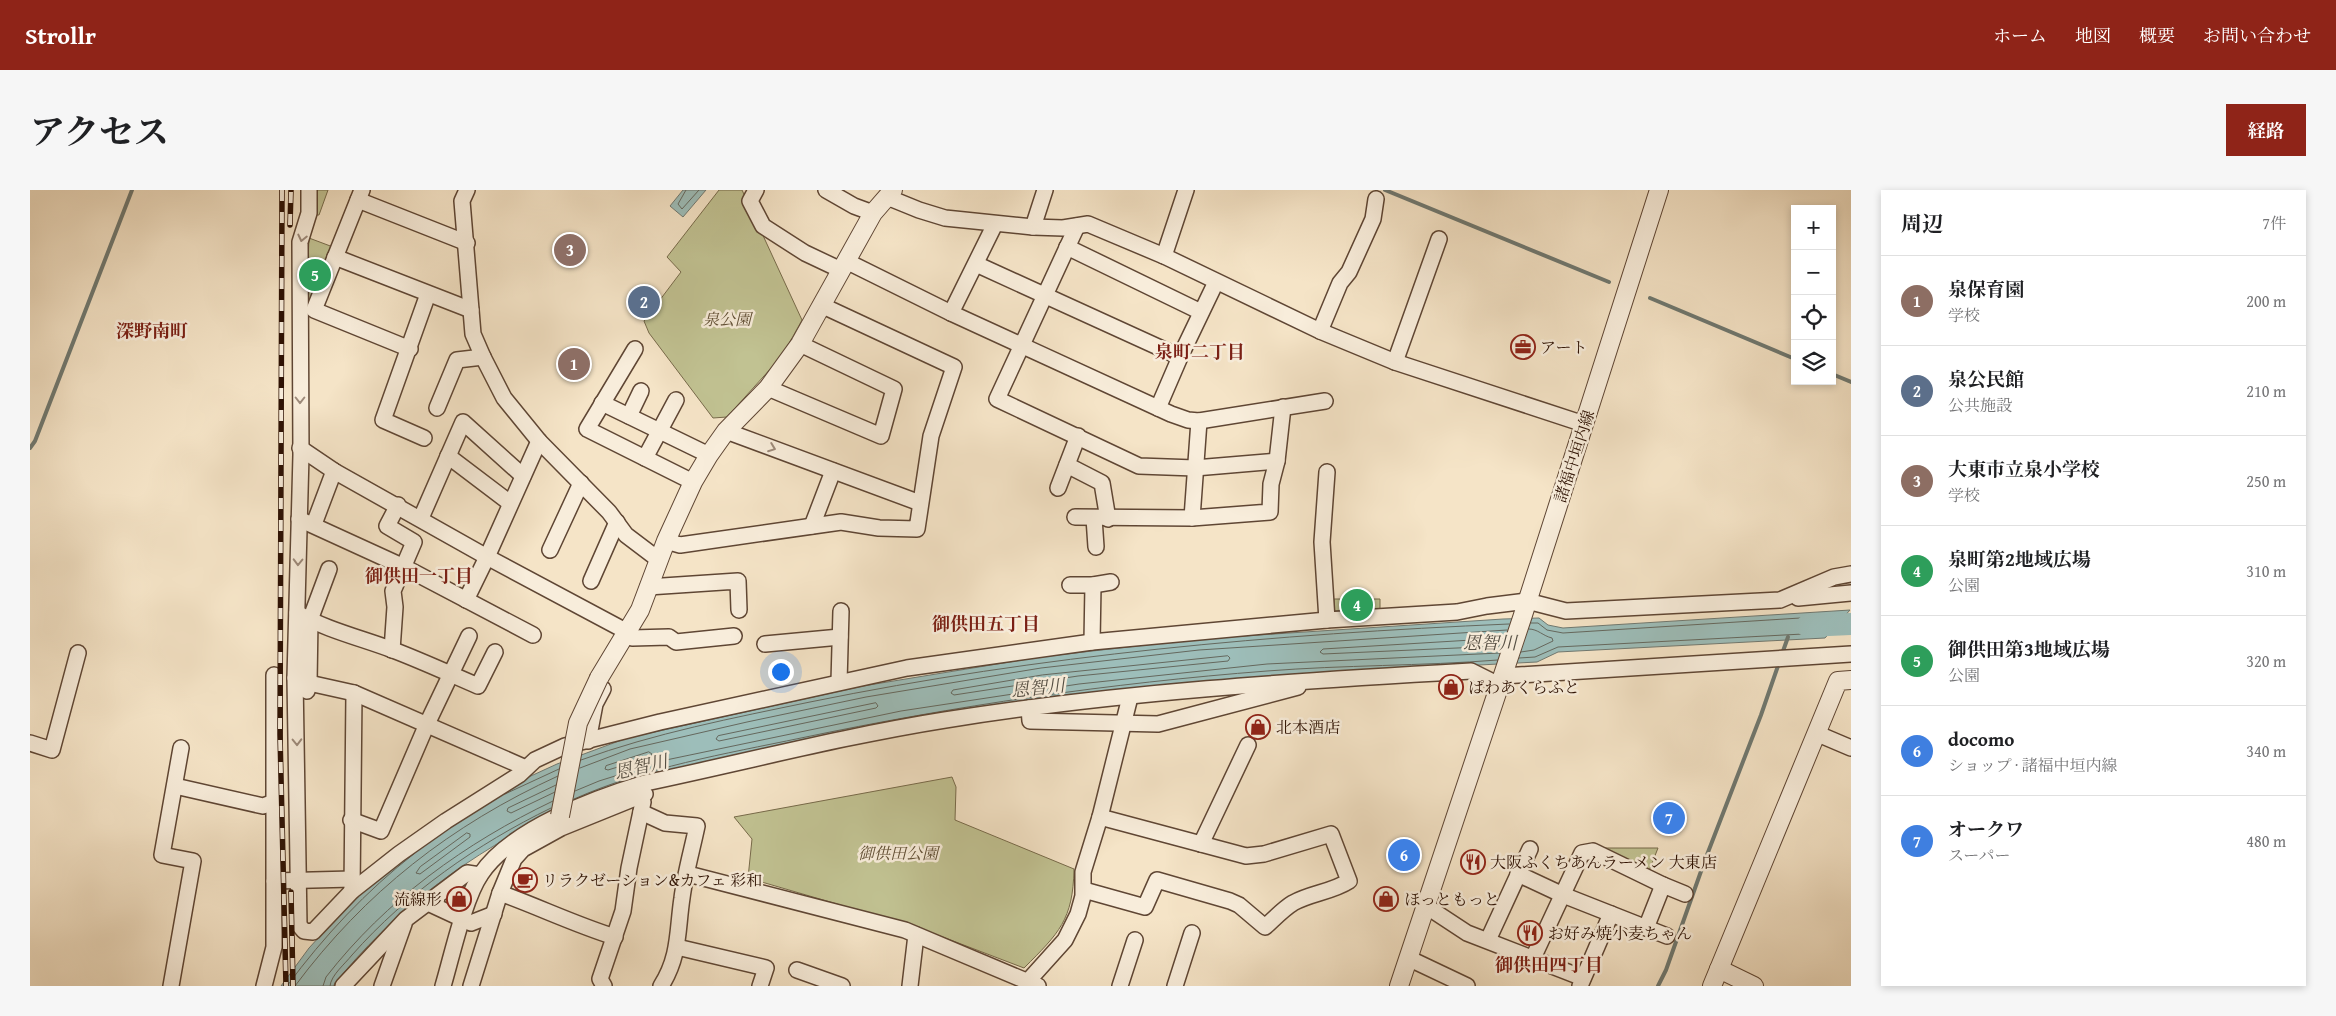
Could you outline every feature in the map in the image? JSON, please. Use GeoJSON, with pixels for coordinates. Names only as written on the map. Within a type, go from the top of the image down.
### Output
{"type":"FeatureCollection","features":[{"type":"Feature","properties":{"kind":"street"},"geometry":{"type":"LineString","coordinates":[[302,681],[297,613],[300,448],[300,242],[310,213],[308,190]]}},
{"type":"Feature","properties":{"kind":"street"},"geometry":{"type":"LineString","coordinates":[[467,190],[462,201],[474,334],[483,357],[504,398],[538,441],[581,483],[617,522],[626,535],[659,560]]}},
{"type":"Feature","properties":{"kind":"street"},"geometry":{"type":"LineString","coordinates":[[756,190],[750,201],[763,226],[806,253],[843,265],[951,312],[1158,408],[1188,420],[1199,421],[1325,401]]}},
{"type":"Feature","properties":{"kind":"street"},"geometry":{"type":"LineString","coordinates":[[826,190],[854,206],[873,213]]}},
{"type":"Feature","properties":{"kind":"street"},"geometry":{"type":"LineString","coordinates":[[1032,227],[1045,190]]}},
{"type":"Feature","properties":{"kind":"street"},"geometry":{"type":"LineString","coordinates":[[1164,256],[1186,190]]}},
{"type":"Feature","properties":{"kind":"street","name":"諸福中垣内線"},"geometry":{"type":"LineString","coordinates":[[1502,677],[1659,190]]}},
{"type":"Feature","properties":{"kind":"street"},"geometry":{"type":"LineString","coordinates":[[560,816],[578,723],[599,678],[640,610],[666,541],[693,482],[726,431],[768,388],[800,344],[873,213],[890,194],[919,210],[945,218],[1032,227],[1063,228],[1088,224],[1164,256],[1320,331],[1395,362],[1584,424]]}},
{"type":"Feature","properties":{"kind":"street"},"geometry":{"type":"LineString","coordinates":[[410,348],[314,310],[360,195],[467,243]]}},
{"type":"Feature","properties":{"kind":"street"},"geometry":{"type":"LineString","coordinates":[[1320,331],[1340,282],[1349,272],[1373,219],[1376,199]]}},
{"type":"Feature","properties":{"kind":"street"},"geometry":{"type":"LineString","coordinates":[[951,312],[995,224]]}},
{"type":"Feature","properties":{"kind":"street"},"geometry":{"type":"LineString","coordinates":[[1077,226],[997,398],[1139,466],[1195,468],[1277,461]]}},
{"type":"Feature","properties":{"kind":"street"},"geometry":{"type":"LineString","coordinates":[[1395,362],[1438,239]]}},
{"type":"Feature","properties":{"kind":"street"},"geometry":{"type":"LineString","coordinates":[[1067,247],[1201,312]]}},
{"type":"Feature","properties":{"kind":"street"},"geometry":{"type":"LineString","coordinates":[[335,257],[471,310]]}},
{"type":"Feature","properties":{"kind":"street"},"geometry":{"type":"LineString","coordinates":[[976,264],[1180,357]]}},
{"type":"Feature","properties":{"kind":"street"},"geometry":{"type":"LineString","coordinates":[[1158,408],[1216,282]]}},
{"type":"Feature","properties":{"kind":"street"},"geometry":{"type":"LineString","coordinates":[[424,438],[383,420],[428,294]]}},
{"type":"Feature","properties":{"kind":"street"},"geometry":{"type":"LineString","coordinates":[[666,541],[680,545],[841,522],[879,528],[917,529],[932,436],[954,367],[821,306]]}},
{"type":"Feature","properties":{"kind":"street"},"geometry":{"type":"LineString","coordinates":[[768,388],[881,436],[894,389],[800,344]]}},
{"type":"Feature","properties":{"kind":"street"},"geometry":{"type":"LineString","coordinates":[[634,349],[587,429],[693,482]]}},
{"type":"Feature","properties":{"kind":"street"},"geometry":{"type":"LineString","coordinates":[[437,408],[457,360],[483,357]]}},
{"type":"Feature","properties":{"kind":"street"},"geometry":{"type":"LineString","coordinates":[[629,416],[641,391]]}},
{"type":"Feature","properties":{"kind":"street"},"geometry":{"type":"LineString","coordinates":[[644,458],[676,400]]}},
{"type":"Feature","properties":{"kind":"street"},"geometry":{"type":"LineString","coordinates":[[602,403],[709,455]]}},
{"type":"Feature","properties":{"kind":"street"},"geometry":{"type":"LineString","coordinates":[[1075,517],[1101,519],[1192,518],[1270,512],[1271,484],[1277,461],[1283,407]]}},
{"type":"Feature","properties":{"kind":"street"},"geometry":{"type":"LineString","coordinates":[[1192,518],[1199,421]]}},
{"type":"Feature","properties":{"kind":"street"},"geometry":{"type":"LineString","coordinates":[[421,518],[463,422],[523,476]]}},
{"type":"Feature","properties":{"kind":"street"},"geometry":{"type":"LineString","coordinates":[[726,431],[920,503]]}},
{"type":"Feature","properties":{"kind":"street"},"geometry":{"type":"LineString","coordinates":[[1058,488],[1078,436]]}},
{"type":"Feature","properties":{"kind":"street"},"geometry":{"type":"LineString","coordinates":[[466,600],[538,441]]}},
{"type":"Feature","properties":{"kind":"street"},"geometry":{"type":"LineString","coordinates":[[300,448],[334,471],[626,633],[669,637],[676,642],[734,636]]}},
{"type":"Feature","properties":{"kind":"street"},"geometry":{"type":"LineString","coordinates":[[448,456],[510,503]]}},
{"type":"Feature","properties":{"kind":"street"},"geometry":{"type":"LineString","coordinates":[[1067,464],[1102,484],[1101,519],[1096,547]]}},
{"type":"Feature","properties":{"kind":"street"},"geometry":{"type":"LineString","coordinates":[[314,524],[334,471]]}},
{"type":"Feature","properties":{"kind":"street"},"geometry":{"type":"LineString","coordinates":[[812,526],[833,471]]}},
{"type":"Feature","properties":{"kind":"street"},"geometry":{"type":"LineString","coordinates":[[1327,472],[1322,542],[1327,620]]}},
{"type":"Feature","properties":{"kind":"street"},"geometry":{"type":"LineString","coordinates":[[550,550],[581,483]]}},
{"type":"Feature","properties":{"kind":"street"},"geometry":{"type":"LineString","coordinates":[[392,650],[395,607],[393,591],[414,542],[388,526],[398,506]]}},
{"type":"Feature","properties":{"kind":"street"},"geometry":{"type":"LineString","coordinates":[[299,519],[314,524],[404,567],[533,635]]}},
{"type":"Feature","properties":{"kind":"street"},"geometry":{"type":"LineString","coordinates":[[591,581],[617,522]]}},
{"type":"Feature","properties":{"kind":"street"},"geometry":{"type":"LineString","coordinates":[[329,569],[310,620],[302,681],[296,708],[300,880],[299,925],[304,931],[313,932],[352,885],[446,821],[519,775],[536,760],[565,746],[660,722],[838,682],[907,668],[1092,642],[1327,620],[1457,612],[1527,601],[1566,611],[1780,600],[1851,593]]}},
{"type":"Feature","properties":{"kind":"street"},"geometry":{"type":"LineString","coordinates":[[1780,600],[1834,577],[1851,574]]}},
{"type":"Feature","properties":{"kind":"street"},"geometry":{"type":"LineString","coordinates":[[648,587],[738,581],[739,610]]}},
{"type":"Feature","properties":{"kind":"street"},"geometry":{"type":"LineString","coordinates":[[1070,585],[1092,585],[1111,582]]}},
{"type":"Feature","properties":{"kind":"street"},"geometry":{"type":"LineString","coordinates":[[1092,585],[1092,642]]}},
{"type":"Feature","properties":{"kind":"street"},"geometry":{"type":"LineString","coordinates":[[838,682],[841,611]]}},
{"type":"Feature","properties":{"kind":"street"},"geometry":{"type":"LineString","coordinates":[[297,613],[363,642],[392,650],[478,686],[495,652]]}},
{"type":"Feature","properties":{"kind":"street"},"geometry":{"type":"LineString","coordinates":[[588,741],[595,704],[626,633]]}},
{"type":"Feature","properties":{"kind":"street"},"geometry":{"type":"LineString","coordinates":[[565,746],[572,718],[591,677],[626,633]]}},
{"type":"Feature","properties":{"kind":"street"},"geometry":{"type":"LineString","coordinates":[[351,820],[382,831],[427,724],[469,636]]}},
{"type":"Feature","properties":{"kind":"street"},"geometry":{"type":"LineString","coordinates":[[765,644],[840,637]]}},
{"type":"Feature","properties":{"kind":"street"},"geometry":{"type":"LineString","coordinates":[[30,743],[52,750],[78,653]]}},
{"type":"Feature","properties":{"kind":"street"},"geometry":{"type":"LineString","coordinates":[[443,986],[463,919],[480,875],[491,861],[514,840],[560,816],[614,792],[645,788],[881,732],[1030,708],[1130,696],[1301,681],[1471,671],[1502,677],[1851,654]]}},
{"type":"Feature","properties":{"kind":"street"},"geometry":{"type":"LineString","coordinates":[[264,986],[274,947],[274,675]]}},
{"type":"Feature","properties":{"kind":"street"},"geometry":{"type":"LineString","coordinates":[[1399,986],[1502,677]]}},
{"type":"Feature","properties":{"kind":"street"},"geometry":{"type":"LineString","coordinates":[[1712,986],[1818,734],[1838,681],[1851,680]]}},
{"type":"Feature","properties":{"kind":"street"},"geometry":{"type":"LineString","coordinates":[[302,681],[354,693],[526,768]]}},
{"type":"Feature","properties":{"kind":"street"},"geometry":{"type":"LineString","coordinates":[[1030,708],[1030,721],[1158,724],[1299,687],[1301,681]]}},
{"type":"Feature","properties":{"kind":"street"},"geometry":{"type":"LineString","coordinates":[[352,885],[351,820],[354,693]]}},
{"type":"Feature","properties":{"kind":"street"},"geometry":{"type":"LineString","coordinates":[[688,874],[916,935],[1034,983],[1065,940],[1078,914],[1084,890],[1083,872],[1100,817],[1130,696]]}},
{"type":"Feature","properties":{"kind":"street"},"geometry":{"type":"LineString","coordinates":[[1818,734],[1851,748]]}},
{"type":"Feature","properties":{"kind":"street"},"geometry":{"type":"LineString","coordinates":[[1201,844],[1248,746]]}},
{"type":"Feature","properties":{"kind":"street"},"geometry":{"type":"LineString","coordinates":[[171,986],[193,861],[162,855],[181,748]]}},
{"type":"Feature","properties":{"kind":"street"},"geometry":{"type":"LineString","coordinates":[[175,786],[262,806],[274,802]]}},
{"type":"Feature","properties":{"kind":"street"},"geometry":{"type":"LineString","coordinates":[[604,986],[600,978],[622,911],[645,788]]}},
{"type":"Feature","properties":{"kind":"street"},"geometry":{"type":"LineString","coordinates":[[471,986],[500,893],[514,858],[523,849],[561,828],[645,788]]}},
{"type":"Feature","properties":{"kind":"street"},"geometry":{"type":"LineString","coordinates":[[641,812],[665,823],[697,826],[682,897],[677,947],[670,972],[661,986]]}},
{"type":"Feature","properties":{"kind":"street"},"geometry":{"type":"LineString","coordinates":[[1084,890],[1145,907],[1157,880],[1239,904],[1265,927],[1292,904],[1318,892],[1339,888],[1349,882],[1331,834],[1264,854],[1246,856],[1100,817]]}},
{"type":"Feature","properties":{"kind":"street"},"geometry":{"type":"LineString","coordinates":[[1488,940],[1530,848]]}},
{"type":"Feature","properties":{"kind":"street"},"geometry":{"type":"LineString","coordinates":[[1533,958],[1582,853],[1593,851],[1685,894]]}},
{"type":"Feature","properties":{"kind":"street"},"geometry":{"type":"LineString","coordinates":[[343,986],[406,919],[467,873],[480,875]]}},
{"type":"Feature","properties":{"kind":"street"},"geometry":{"type":"LineString","coordinates":[[1518,874],[1563,895],[1666,936]]}},
{"type":"Feature","properties":{"kind":"street"},"geometry":{"type":"LineString","coordinates":[[274,881],[300,880],[352,885]]}},
{"type":"Feature","properties":{"kind":"street"},"geometry":{"type":"LineString","coordinates":[[1646,928],[1663,885]]}},
{"type":"Feature","properties":{"kind":"street"},"geometry":{"type":"LineString","coordinates":[[500,893],[587,928],[615,937]]}},
{"type":"Feature","properties":{"kind":"street"},"geometry":{"type":"LineString","coordinates":[[428,903],[471,923],[494,914]]}},
{"type":"Feature","properties":{"kind":"street"},"geometry":{"type":"LineString","coordinates":[[1426,906],[1467,932],[1533,958],[1581,982],[1611,914]]}},
{"type":"Feature","properties":{"kind":"street"},"geometry":{"type":"LineString","coordinates":[[382,986],[406,919]]}},
{"type":"Feature","properties":{"kind":"street"},"geometry":{"type":"LineString","coordinates":[[1175,986],[1192,934]]}},
{"type":"Feature","properties":{"kind":"street"},"geometry":{"type":"LineString","coordinates":[[910,986],[916,935]]}},
{"type":"Feature","properties":{"kind":"street"},"geometry":{"type":"LineString","coordinates":[[1120,986],[1135,940]]}},
{"type":"Feature","properties":{"kind":"street"},"geometry":{"type":"LineString","coordinates":[[677,947],[766,968],[760,986]]}},
{"type":"Feature","properties":{"kind":"street"},"geometry":{"type":"LineString","coordinates":[[1408,958],[1467,986]]}},
{"type":"Feature","properties":{"kind":"street"},"geometry":{"type":"LineString","coordinates":[[1719,969],[1754,986]]}},
{"type":"Feature","properties":{"kind":"street"},"geometry":{"type":"LineString","coordinates":[[798,970],[842,986]]}},
{"type":"Feature","properties":{"kind":"green space"},"geometry":{"type":"Polygon","coordinates":[[[315,190],[328,190],[319,215],[316,215],[315,190]]]}},
{"type":"Feature","properties":{"kind":"green space","name":"泉公園"},"geometry":{"type":"Polygon","coordinates":[[[719,190],[742,190],[802,320],[782,356],[727,417],[713,418],[649,333],[644,321],[681,272],[667,257],[719,190]]]}},
{"type":"Feature","properties":{"kind":"green space"},"geometry":{"type":"Polygon","coordinates":[[[309,238],[333,247],[313,306],[306,304],[309,238]]]}},
{"type":"Feature","properties":{"kind":"green space"},"geometry":{"type":"Polygon","coordinates":[[[1334,599],[1380,599],[1380,610],[1334,611],[1334,599]]]}},
{"type":"Feature","properties":{"kind":"green space","name":"御供田公園"},"geometry":{"type":"Polygon","coordinates":[[[952,777],[956,787],[955,820],[1074,869],[1071,901],[1062,924],[1055,935],[1024,968],[919,928],[748,878],[752,839],[734,817],[952,777]]]}},
{"type":"Feature","properties":{"kind":"green space"},"geometry":{"type":"Polygon","coordinates":[[[1602,848],[1658,848],[1649,871],[1602,848]]]}},
{"type":"Feature","properties":{"kind":"water"},"geometry":{"type":"Polygon","coordinates":[[[683,190],[706,190],[683,217],[670,206],[683,190]]]}},
{"type":"Feature","properties":{"kind":"water","name":"恩智川"},"geometry":{"type":"Polygon","coordinates":[[[1850,610],[1825,638],[1558,652],[1537,662],[1268,676],[1081,695],[903,722],[558,811],[495,845],[435,886],[381,932],[333,986],[281,986],[309,948],[342,912],[371,883],[408,852],[509,786],[557,764],[627,738],[863,686],[1040,657],[1198,639],[1503,619],[1539,618],[1548,625],[1563,628],[1850,610]]]}},
{"type":"Feature","properties":{"kind":"waterway"},"geometry":{"type":"LineString","coordinates":[[30,448],[35,441],[132,190]]}},
{"type":"Feature","properties":{"kind":"waterway"},"geometry":{"type":"LineString","coordinates":[[1385,190],[1609,282]]}},
{"type":"Feature","properties":{"kind":"waterway"},"geometry":{"type":"LineString","coordinates":[[1650,298],[1791,357]]}},
{"type":"Feature","properties":{"kind":"waterway"},"geometry":{"type":"LineString","coordinates":[[1836,376],[1851,382]]}},
{"type":"Feature","properties":{"kind":"waterway","name":"恩智川"},"geometry":{"type":"LineString","coordinates":[[1807,626],[1851,624]]}},
{"type":"Feature","properties":{"kind":"waterway"},"geometry":{"type":"LineString","coordinates":[[1782,654],[1788,637]]}},
{"type":"Feature","properties":{"kind":"waterway"},"geometry":{"type":"LineString","coordinates":[[1658,986],[1666,970],[1779,663]]}},
{"type":"Feature","properties":{"kind":"railway"},"geometry":{"type":"LineString","coordinates":[[282,190],[280,735],[286,986]]}},
{"type":"Feature","properties":{"kind":"railway"},"geometry":{"type":"LineString","coordinates":[[290,225],[291,190]]}},
{"type":"Feature","properties":{"kind":"railway"},"geometry":{"type":"LineString","coordinates":[[291,892],[293,986]]}},
{"type":"Feature","properties":{"kind":"place","name":"大東市立泉小学校"},"geometry":{"type":"Point","coordinates":[570,250]}},
{"type":"Feature","properties":{"kind":"place","name":"御供田第3地域広場"},"geometry":{"type":"Point","coordinates":[315,275]}},
{"type":"Feature","properties":{"kind":"place","name":"泉公民館"},"geometry":{"type":"Point","coordinates":[644,302]}},
{"type":"Feature","properties":{"kind":"place","name":"アート"},"geometry":{"type":"Point","coordinates":[1523,347]}},
{"type":"Feature","properties":{"kind":"place","name":"泉保育園"},"geometry":{"type":"Point","coordinates":[574,364]}},
{"type":"Feature","properties":{"kind":"place","name":"泉町第2地域広場"},"geometry":{"type":"Point","coordinates":[1357,605]}},
{"type":"Feature","properties":{"kind":"place","name":"ぱわあくらふと"},"geometry":{"type":"Point","coordinates":[1451,687]}},
{"type":"Feature","properties":{"kind":"place","name":"北本酒店"},"geometry":{"type":"Point","coordinates":[1258,727]}},
{"type":"Feature","properties":{"kind":"place","name":"オークワ"},"geometry":{"type":"Point","coordinates":[1669,818]}},
{"type":"Feature","properties":{"kind":"place","name":"docomo"},"geometry":{"type":"Point","coordinates":[1404,855]}},
{"type":"Feature","properties":{"kind":"place","name":"大阪ふくちあんラーメン 大東店"},"geometry":{"type":"Point","coordinates":[1473,862]}},
{"type":"Feature","properties":{"kind":"place","name":"リラクゼーション&カフェ 彩和"},"geometry":{"type":"Point","coordinates":[525,880]}},
{"type":"Feature","properties":{"kind":"place","name":"流線形"},"geometry":{"type":"Point","coordinates":[459,899]}},
{"type":"Feature","properties":{"kind":"place","name":"ほっともっと"},"geometry":{"type":"Point","coordinates":[1386,899]}},
{"type":"Feature","properties":{"kind":"place","name":"お好み焼小麦ちゃん"},"geometry":{"type":"Point","coordinates":[1530,933]}},
{"type":"Feature","properties":{"kind":"district","name":"深野南町"},"geometry":{"type":"Point","coordinates":[152,331]}},
{"type":"Feature","properties":{"kind":"district","name":"泉町二丁目"},"geometry":{"type":"Point","coordinates":[1200,352]}},
{"type":"Feature","properties":{"kind":"district","name":"御供田一丁目"},"geometry":{"type":"Point","coordinates":[419,576]}},
{"type":"Feature","properties":{"kind":"district","name":"御供田五丁目"},"geometry":{"type":"Point","coordinates":[986,624]}},
{"type":"Feature","properties":{"kind":"district","name":"御供田四丁目"},"geometry":{"type":"Point","coordinates":[1549,965]}}]}
